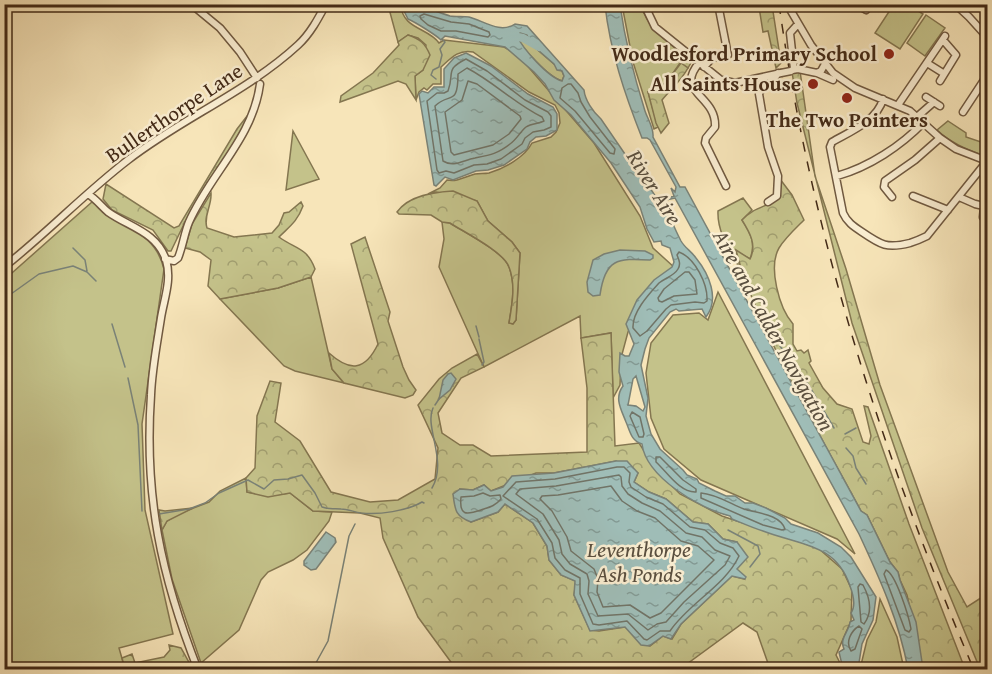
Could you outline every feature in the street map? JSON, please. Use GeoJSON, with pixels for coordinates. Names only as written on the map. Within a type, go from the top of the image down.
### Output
{"type":"FeatureCollection","features":[{"type":"Feature","properties":{"kind":"street"},"geometry":{"type":"LineString","coordinates":[[165,259],[174,261],[178,258],[189,223],[249,122],[254,111],[259,81],[240,52],[220,28],[191,4]]}},
{"type":"Feature","properties":{"kind":"street","name":"Bullerthorpe Lane"},"geometry":{"type":"LineString","coordinates":[[4,267],[142,150],[259,81],[298,44],[315,23],[326,4]]}},
{"type":"Feature","properties":{"kind":"street"},"geometry":{"type":"LineString","coordinates":[[644,4],[655,27],[701,65],[728,82],[735,83],[794,70],[833,77],[898,105],[921,119],[940,138],[956,149],[987,161],[922,239],[897,247],[887,247],[876,242],[847,221],[839,197],[830,147],[832,142],[874,117],[883,99]]}},
{"type":"Feature","properties":{"kind":"street"},"geometry":{"type":"LineString","coordinates":[[718,4],[728,55],[712,58],[701,65],[690,75],[690,82],[705,100],[715,119],[715,127],[705,138],[705,142],[726,186]]}},
{"type":"Feature","properties":{"kind":"street"},"geometry":{"type":"LineString","coordinates":[[789,4],[798,24],[833,77]]}},
{"type":"Feature","properties":{"kind":"street"},"geometry":{"type":"LineString","coordinates":[[856,4],[866,10],[871,4]]}},
{"type":"Feature","properties":{"kind":"street"},"geometry":{"type":"LineString","coordinates":[[955,4],[987,38]]}},
{"type":"Feature","properties":{"kind":"street"},"geometry":{"type":"LineString","coordinates":[[794,70],[790,33],[798,24]]}},
{"type":"Feature","properties":{"kind":"street"},"geometry":{"type":"LineString","coordinates":[[898,105],[944,38],[956,55],[940,81]]}},
{"type":"Feature","properties":{"kind":"street"},"geometry":{"type":"LineString","coordinates":[[927,63],[943,74]]}},
{"type":"Feature","properties":{"kind":"street"},"geometry":{"type":"LineString","coordinates":[[817,73],[825,64]]}},
{"type":"Feature","properties":{"kind":"street"},"geometry":{"type":"LineString","coordinates":[[768,202],[777,196],[778,176],[763,129],[759,94],[762,87],[780,73]]}},
{"type":"Feature","properties":{"kind":"street"},"geometry":{"type":"LineString","coordinates":[[963,112],[987,74]]}},
{"type":"Feature","properties":{"kind":"street"},"geometry":{"type":"LineString","coordinates":[[837,176],[855,171],[903,142],[921,119],[937,104],[926,97]]}},
{"type":"Feature","properties":{"kind":"street"},"geometry":{"type":"LineString","coordinates":[[892,197],[884,187],[886,179],[915,160],[940,138]]}},
{"type":"Feature","properties":{"kind":"street"},"geometry":{"type":"LineString","coordinates":[[88,194],[107,211],[143,231],[160,248],[165,259],[168,285],[151,393],[150,490],[162,564],[175,610],[198,669]]}},
{"type":"Feature","properties":{"kind":"street"},"geometry":{"type":"LineString","coordinates":[[913,196],[948,210]]}},
{"type":"Feature","properties":{"kind":"street"},"geometry":{"type":"LineString","coordinates":[[959,196],[986,207],[983,217],[987,218]]}},
{"type":"Feature","properties":{"kind":"green space"},"geometry":{"type":"Polygon","coordinates":[[[894,4],[909,5],[923,14],[900,49],[875,33],[894,4]]]}},
{"type":"Feature","properties":{"kind":"green space"},"geometry":{"type":"Polygon","coordinates":[[[388,5],[401,5],[406,19],[411,24],[435,38],[439,43],[444,40],[504,47],[518,55],[594,143],[640,216],[653,248],[675,268],[637,312],[628,332],[621,358],[620,385],[613,398],[611,333],[581,338],[580,316],[484,367],[439,267],[444,239],[442,222],[450,223],[474,237],[506,261],[512,281],[513,295],[509,323],[513,324],[516,320],[520,253],[512,242],[488,221],[477,201],[436,192],[428,194],[440,188],[447,180],[489,173],[514,161],[525,153],[532,143],[551,137],[556,132],[560,123],[559,113],[555,105],[529,92],[473,52],[468,51],[455,55],[441,67],[441,84],[433,84],[427,90],[424,88],[419,92],[416,100],[415,76],[423,70],[426,45],[418,38],[408,35],[398,42],[388,5]]]}},
{"type":"Feature","properties":{"kind":"green space"},"geometry":{"type":"Polygon","coordinates":[[[622,5],[641,5],[655,30],[692,61],[688,68],[680,63],[666,83],[648,92],[658,127],[654,129],[633,62],[622,5]]]}},
{"type":"Feature","properties":{"kind":"green space"},"geometry":{"type":"Polygon","coordinates":[[[743,5],[772,5],[781,63],[776,68],[768,31],[763,32],[759,7],[743,7],[743,5]]]}},
{"type":"Feature","properties":{"kind":"green space"},"geometry":{"type":"Polygon","coordinates":[[[926,15],[945,28],[925,56],[907,43],[926,15]]]}},
{"type":"Feature","properties":{"kind":"green space"},"geometry":{"type":"Polygon","coordinates":[[[520,33],[527,35],[531,44],[562,71],[564,76],[562,81],[550,74],[530,55],[516,36],[520,33]]]}},
{"type":"Feature","properties":{"kind":"green space"},"geometry":{"type":"Polygon","coordinates":[[[408,35],[422,42],[430,55],[423,70],[415,76],[416,100],[406,84],[398,81],[340,102],[341,96],[373,73],[399,45],[398,42],[408,35]]]}},
{"type":"Feature","properties":{"kind":"green space"},"geometry":{"type":"Polygon","coordinates":[[[681,63],[688,68],[662,100],[669,123],[661,133],[648,92],[666,83],[681,63]]]}},
{"type":"Feature","properties":{"kind":"green space"},"geometry":{"type":"Polygon","coordinates":[[[800,71],[815,174],[797,103],[792,72],[800,71]]]}},
{"type":"Feature","properties":{"kind":"green space"},"geometry":{"type":"Polygon","coordinates":[[[251,111],[241,132],[184,224],[171,251],[168,251],[153,230],[112,210],[103,199],[106,184],[174,228],[179,226],[237,129],[251,111]]]}},
{"type":"Feature","properties":{"kind":"green space"},"geometry":{"type":"Polygon","coordinates":[[[948,121],[966,133],[966,137],[987,144],[987,157],[955,143],[937,130],[948,121]]]}},
{"type":"Feature","properties":{"kind":"green space"},"geometry":{"type":"Polygon","coordinates":[[[293,131],[319,179],[286,190],[293,131]]]}},
{"type":"Feature","properties":{"kind":"green space"},"geometry":{"type":"Polygon","coordinates":[[[780,179],[792,195],[804,220],[779,248],[775,266],[777,287],[783,308],[793,324],[793,344],[797,351],[801,350],[804,353],[808,350],[811,361],[809,363],[823,388],[837,404],[852,409],[863,442],[869,444],[871,436],[864,406],[868,407],[909,524],[965,669],[923,669],[907,595],[898,572],[890,562],[867,515],[861,511],[803,405],[747,285],[736,250],[750,259],[753,244],[742,220],[755,210],[778,199],[780,179]]]}},
{"type":"Feature","properties":{"kind":"green space"},"geometry":{"type":"Polygon","coordinates":[[[816,179],[846,269],[880,385],[948,572],[967,607],[987,594],[987,669],[980,669],[922,528],[852,323],[816,179]]]}},
{"type":"Feature","properties":{"kind":"green space"},"geometry":{"type":"Polygon","coordinates":[[[453,191],[477,201],[488,221],[512,242],[520,253],[516,320],[513,324],[509,323],[513,295],[511,274],[506,261],[500,255],[450,223],[442,222],[431,215],[399,214],[397,212],[415,198],[453,191]]]}},
{"type":"Feature","properties":{"kind":"green space"},"geometry":{"type":"Polygon","coordinates":[[[211,193],[206,219],[207,228],[234,237],[272,233],[279,225],[284,213],[289,212],[301,202],[303,206],[298,216],[279,237],[308,256],[315,269],[311,277],[278,288],[220,299],[208,286],[211,260],[200,252],[185,248],[192,224],[211,193]]]}},
{"type":"Feature","properties":{"kind":"green space"},"geometry":{"type":"Polygon","coordinates":[[[743,198],[752,210],[742,220],[750,234],[753,248],[750,259],[736,251],[741,271],[722,235],[718,211],[743,198]]]}},
{"type":"Feature","properties":{"kind":"green space"},"geometry":{"type":"Polygon","coordinates":[[[92,202],[145,237],[159,256],[164,269],[142,424],[145,510],[173,634],[119,648],[125,669],[5,669],[4,280],[92,202]]]}},
{"type":"Feature","properties":{"kind":"green space"},"geometry":{"type":"Polygon","coordinates":[[[365,237],[390,312],[388,321],[403,367],[416,390],[413,395],[405,398],[344,383],[332,369],[329,353],[350,366],[356,366],[368,359],[378,344],[351,244],[365,237]]]}},
{"type":"Feature","properties":{"kind":"green space"},"geometry":{"type":"Polygon","coordinates":[[[311,277],[332,369],[344,383],[295,371],[284,366],[220,299],[278,288],[311,277]]]}},
{"type":"Feature","properties":{"kind":"green space"},"geometry":{"type":"Polygon","coordinates":[[[718,292],[855,554],[837,539],[701,480],[664,449],[651,418],[646,373],[651,343],[673,315],[699,313],[708,320],[718,292]]]}},
{"type":"Feature","properties":{"kind":"green space"},"geometry":{"type":"Polygon","coordinates":[[[611,333],[615,446],[639,443],[657,471],[680,494],[722,516],[818,548],[842,569],[852,590],[851,621],[836,655],[841,669],[770,669],[757,632],[743,623],[680,669],[456,669],[418,617],[383,538],[380,518],[360,513],[313,511],[290,493],[268,497],[247,492],[246,478],[255,468],[257,416],[270,381],[281,383],[275,422],[300,441],[331,492],[370,502],[398,500],[435,479],[438,448],[418,405],[439,379],[452,368],[477,354],[484,367],[461,378],[438,413],[442,433],[460,445],[473,445],[491,456],[587,452],[587,388],[581,338],[611,333]],[[616,461],[554,473],[536,473],[491,491],[484,485],[473,490],[460,489],[471,522],[498,512],[505,504],[533,523],[547,546],[549,560],[561,575],[576,581],[574,595],[590,630],[625,627],[650,646],[663,636],[672,639],[681,624],[732,576],[744,579],[737,570],[737,542],[723,539],[708,524],[693,522],[666,499],[634,482],[638,473],[616,461]]]}},
{"type":"Feature","properties":{"kind":"green space"},"geometry":{"type":"Polygon","coordinates":[[[246,478],[247,492],[268,496],[290,493],[313,511],[332,512],[329,521],[307,550],[293,560],[268,572],[261,580],[239,630],[201,663],[172,579],[162,530],[167,521],[178,514],[209,502],[220,491],[246,478]]]}},
{"type":"Feature","properties":{"kind":"green space"},"geometry":{"type":"Polygon","coordinates":[[[193,508],[167,521],[162,530],[159,510],[193,508]]]}},
{"type":"Feature","properties":{"kind":"green space"},"geometry":{"type":"Polygon","coordinates":[[[880,599],[897,637],[904,669],[860,669],[867,640],[876,622],[880,599]]]}},
{"type":"Feature","properties":{"kind":"green space"},"geometry":{"type":"Polygon","coordinates":[[[169,645],[181,648],[191,666],[159,670],[125,669],[122,658],[132,654],[135,663],[164,657],[170,650],[169,645]]]}},
{"type":"Feature","properties":{"kind":"water"},"geometry":{"type":"Polygon","coordinates":[[[404,5],[416,6],[450,16],[469,17],[492,26],[504,28],[515,24],[527,26],[584,90],[592,109],[627,157],[641,172],[656,197],[663,200],[674,196],[671,188],[675,192],[676,187],[650,140],[642,138],[624,89],[610,39],[605,5],[620,5],[634,71],[652,127],[653,137],[680,187],[685,187],[861,511],[867,515],[890,562],[898,572],[916,622],[923,669],[908,669],[894,617],[859,534],[675,198],[666,200],[662,204],[684,246],[705,271],[711,287],[712,302],[706,317],[702,309],[679,311],[676,309],[670,312],[649,338],[641,365],[648,398],[646,416],[651,434],[660,449],[687,475],[697,479],[699,483],[726,496],[735,496],[745,503],[753,503],[766,508],[785,518],[791,524],[818,533],[841,547],[851,557],[876,597],[873,620],[862,644],[858,669],[843,669],[839,652],[844,649],[843,638],[850,622],[854,620],[851,613],[854,603],[844,572],[836,561],[815,548],[751,527],[690,499],[676,490],[653,468],[642,444],[635,441],[630,432],[620,408],[619,399],[623,386],[619,372],[620,353],[629,356],[634,344],[626,324],[637,300],[654,280],[672,267],[674,262],[670,248],[662,245],[661,241],[654,242],[640,207],[611,163],[571,115],[554,100],[545,84],[534,72],[505,47],[445,36],[441,40],[408,19],[404,5]],[[520,33],[517,36],[530,55],[550,74],[562,81],[564,76],[562,71],[557,70],[554,64],[531,44],[527,35],[520,33]],[[636,376],[633,379],[628,405],[636,406],[643,411],[645,407],[636,376]]]}},
{"type":"Feature","properties":{"kind":"water"},"geometry":{"type":"Polygon","coordinates":[[[466,53],[491,66],[528,94],[553,107],[557,114],[557,130],[546,136],[536,137],[527,149],[504,165],[476,171],[453,180],[445,177],[436,186],[419,94],[422,91],[428,93],[434,87],[444,87],[444,69],[454,58],[466,53]]]}},
{"type":"Feature","properties":{"kind":"water"},"geometry":{"type":"Polygon","coordinates":[[[620,250],[645,251],[653,255],[653,258],[614,263],[605,274],[600,295],[593,296],[588,292],[587,282],[593,260],[604,254],[620,250]]]}},
{"type":"Feature","properties":{"kind":"water"},"geometry":{"type":"Polygon","coordinates":[[[451,373],[456,379],[450,390],[439,399],[443,380],[451,373]]]}},
{"type":"Feature","properties":{"kind":"water","name":"Leventhorpe Ash Ponds"},"geometry":{"type":"Polygon","coordinates":[[[627,461],[638,473],[634,482],[666,499],[693,522],[708,524],[723,539],[737,542],[748,557],[737,569],[746,577],[745,579],[732,576],[681,624],[671,639],[663,636],[649,646],[641,645],[625,627],[590,631],[574,595],[575,581],[561,575],[549,560],[547,546],[533,523],[505,504],[498,512],[471,522],[459,515],[454,504],[453,494],[460,489],[473,490],[484,485],[491,491],[503,487],[512,476],[554,473],[627,461]]]}},
{"type":"Feature","properties":{"kind":"water"},"geometry":{"type":"Polygon","coordinates":[[[326,532],[335,538],[336,542],[316,569],[311,570],[304,565],[304,561],[326,532]]]}},
{"type":"Feature","properties":{"kind":"waterway","name":"River Aire"},"geometry":{"type":"LineString","coordinates":[[508,35],[523,38],[539,47]]}},
{"type":"Feature","properties":{"kind":"waterway"},"geometry":{"type":"LineString","coordinates":[[436,79],[431,75],[433,70],[439,67],[442,55],[440,49],[445,42],[442,39]]}},
{"type":"Feature","properties":{"kind":"waterway"},"geometry":{"type":"LineString","coordinates":[[73,248],[85,260],[87,271]]}},
{"type":"Feature","properties":{"kind":"waterway"},"geometry":{"type":"LineString","coordinates":[[4,299],[39,274],[73,266],[87,272],[96,281]]}},
{"type":"Feature","properties":{"kind":"waterway"},"geometry":{"type":"LineString","coordinates":[[112,324],[125,367]]}},
{"type":"Feature","properties":{"kind":"waterway"},"geometry":{"type":"LineString","coordinates":[[476,326],[479,337]]}},
{"type":"Feature","properties":{"kind":"waterway"},"geometry":{"type":"LineString","coordinates":[[479,339],[484,362],[482,365]]}},
{"type":"Feature","properties":{"kind":"waterway","name":"Aire and Calder Navigation"},"geometry":{"type":"LineString","coordinates":[[780,346],[808,384],[834,428]]}},
{"type":"Feature","properties":{"kind":"waterway"},"geometry":{"type":"LineString","coordinates":[[128,378],[138,425],[142,511]]}},
{"type":"Feature","properties":{"kind":"waterway"},"geometry":{"type":"LineString","coordinates":[[435,405],[439,399]]}},
{"type":"Feature","properties":{"kind":"waterway"},"geometry":{"type":"LineString","coordinates":[[432,488],[438,467],[431,425],[433,408]]}},
{"type":"Feature","properties":{"kind":"waterway"},"geometry":{"type":"LineString","coordinates":[[845,434],[856,428]]}},
{"type":"Feature","properties":{"kind":"waterway"},"geometry":{"type":"LineString","coordinates":[[846,448],[853,456],[856,468],[866,484]]}},
{"type":"Feature","properties":{"kind":"waterway"},"geometry":{"type":"LineString","coordinates":[[159,514],[189,509],[205,503],[219,493],[248,480],[264,489],[274,480],[302,475],[322,507],[329,509],[344,509],[361,513],[393,512],[424,503]]}},
{"type":"Feature","properties":{"kind":"waterway"},"geometry":{"type":"LineString","coordinates":[[312,670],[328,641],[349,536],[355,524]]}},
{"type":"Feature","properties":{"kind":"waterway"},"geometry":{"type":"LineString","coordinates":[[728,530],[758,546],[760,554],[750,567]]}},
{"type":"Feature","properties":{"kind":"railway"},"geometry":{"type":"LineString","coordinates":[[779,4],[810,175],[854,343],[910,508],[974,670]]}},
{"type":"Feature","properties":{"kind":"place","name":"Woodlesford Primary School"},"geometry":{"type":"Point","coordinates":[889,54]}},
{"type":"Feature","properties":{"kind":"place","name":"All Saints House"},"geometry":{"type":"Point","coordinates":[813,84]}},
{"type":"Feature","properties":{"kind":"place","name":"The Two Pointers"},"geometry":{"type":"Point","coordinates":[847,98]}}]}
